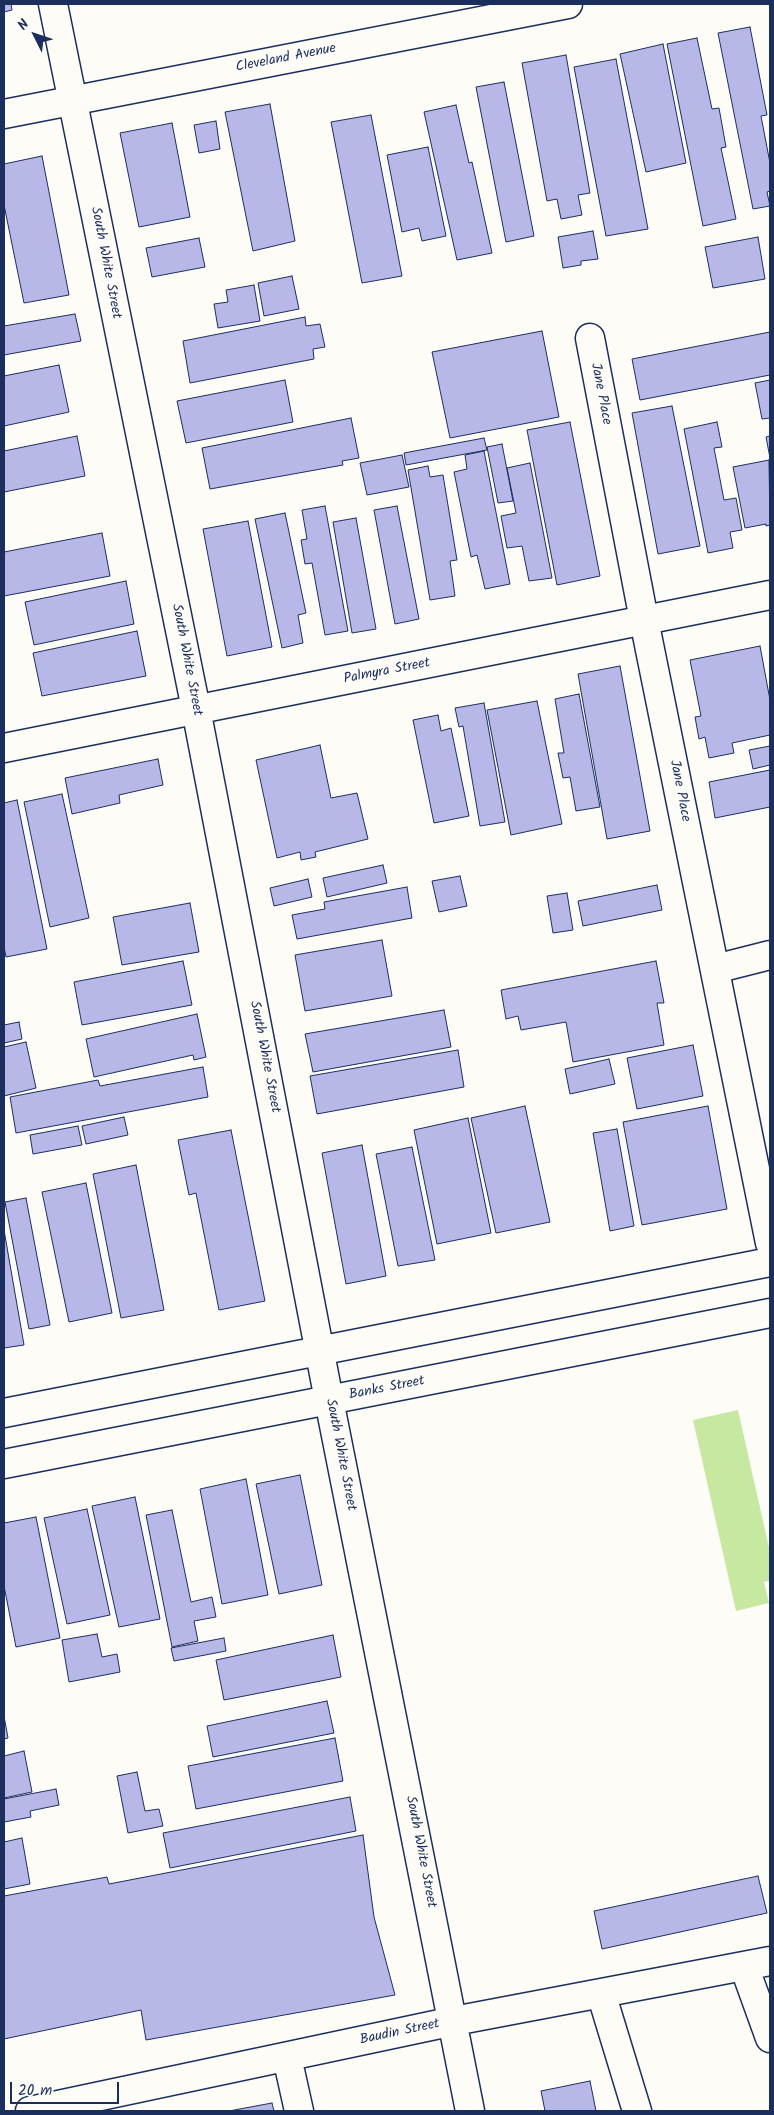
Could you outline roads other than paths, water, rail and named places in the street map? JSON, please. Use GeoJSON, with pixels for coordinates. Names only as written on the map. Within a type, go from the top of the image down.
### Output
{"type":"FeatureCollection","features":[{"type":"Feature","properties":{"kind":"street","name":"South White Street"},"geometry":{"type":"LineString","coordinates":[[53,4],[196,709],[329,1400],[454,2021],[470,2111]]}},
{"type":"Feature","properties":{"kind":"street","name":"Cleveland Avenue"},"geometry":{"type":"LineString","coordinates":[[4,114],[509,10],[568,4]]}},
{"type":"Feature","properties":{"kind":"street","name":"Jane Place"},"geometry":{"type":"LineString","coordinates":[[590,338],[644,620],[770,1243]]}},
{"type":"Feature","properties":{"kind":"street","name":"Palmyra Street"},"geometry":{"type":"LineString","coordinates":[[4,748],[770,595]]}},
{"type":"Feature","properties":{"kind":"street"},"geometry":{"type":"LineString","coordinates":[[715,969],[770,955]]}},
{"type":"Feature","properties":{"kind":"street"},"geometry":{"type":"LineString","coordinates":[[4,1412],[770,1262]]}},
{"type":"Feature","properties":{"kind":"street","name":"Banks Street"},"geometry":{"type":"LineString","coordinates":[[4,1464],[770,1313]]}},
{"type":"Feature","properties":{"kind":"street"},"geometry":{"type":"LineString","coordinates":[[757,1964],[770,2038]]}},
{"type":"Feature","properties":{"kind":"street","name":"Baudin Street"},"geometry":{"type":"LineString","coordinates":[[30,2111],[454,2021],[757,1964]]}},
{"type":"Feature","properties":{"kind":"street"},"geometry":{"type":"LineString","coordinates":[[601,1993],[637,2111]]}},
{"type":"Feature","properties":{"kind":"street"},"geometry":{"type":"LineString","coordinates":[[287,2057],[299,2111]]}}]}
